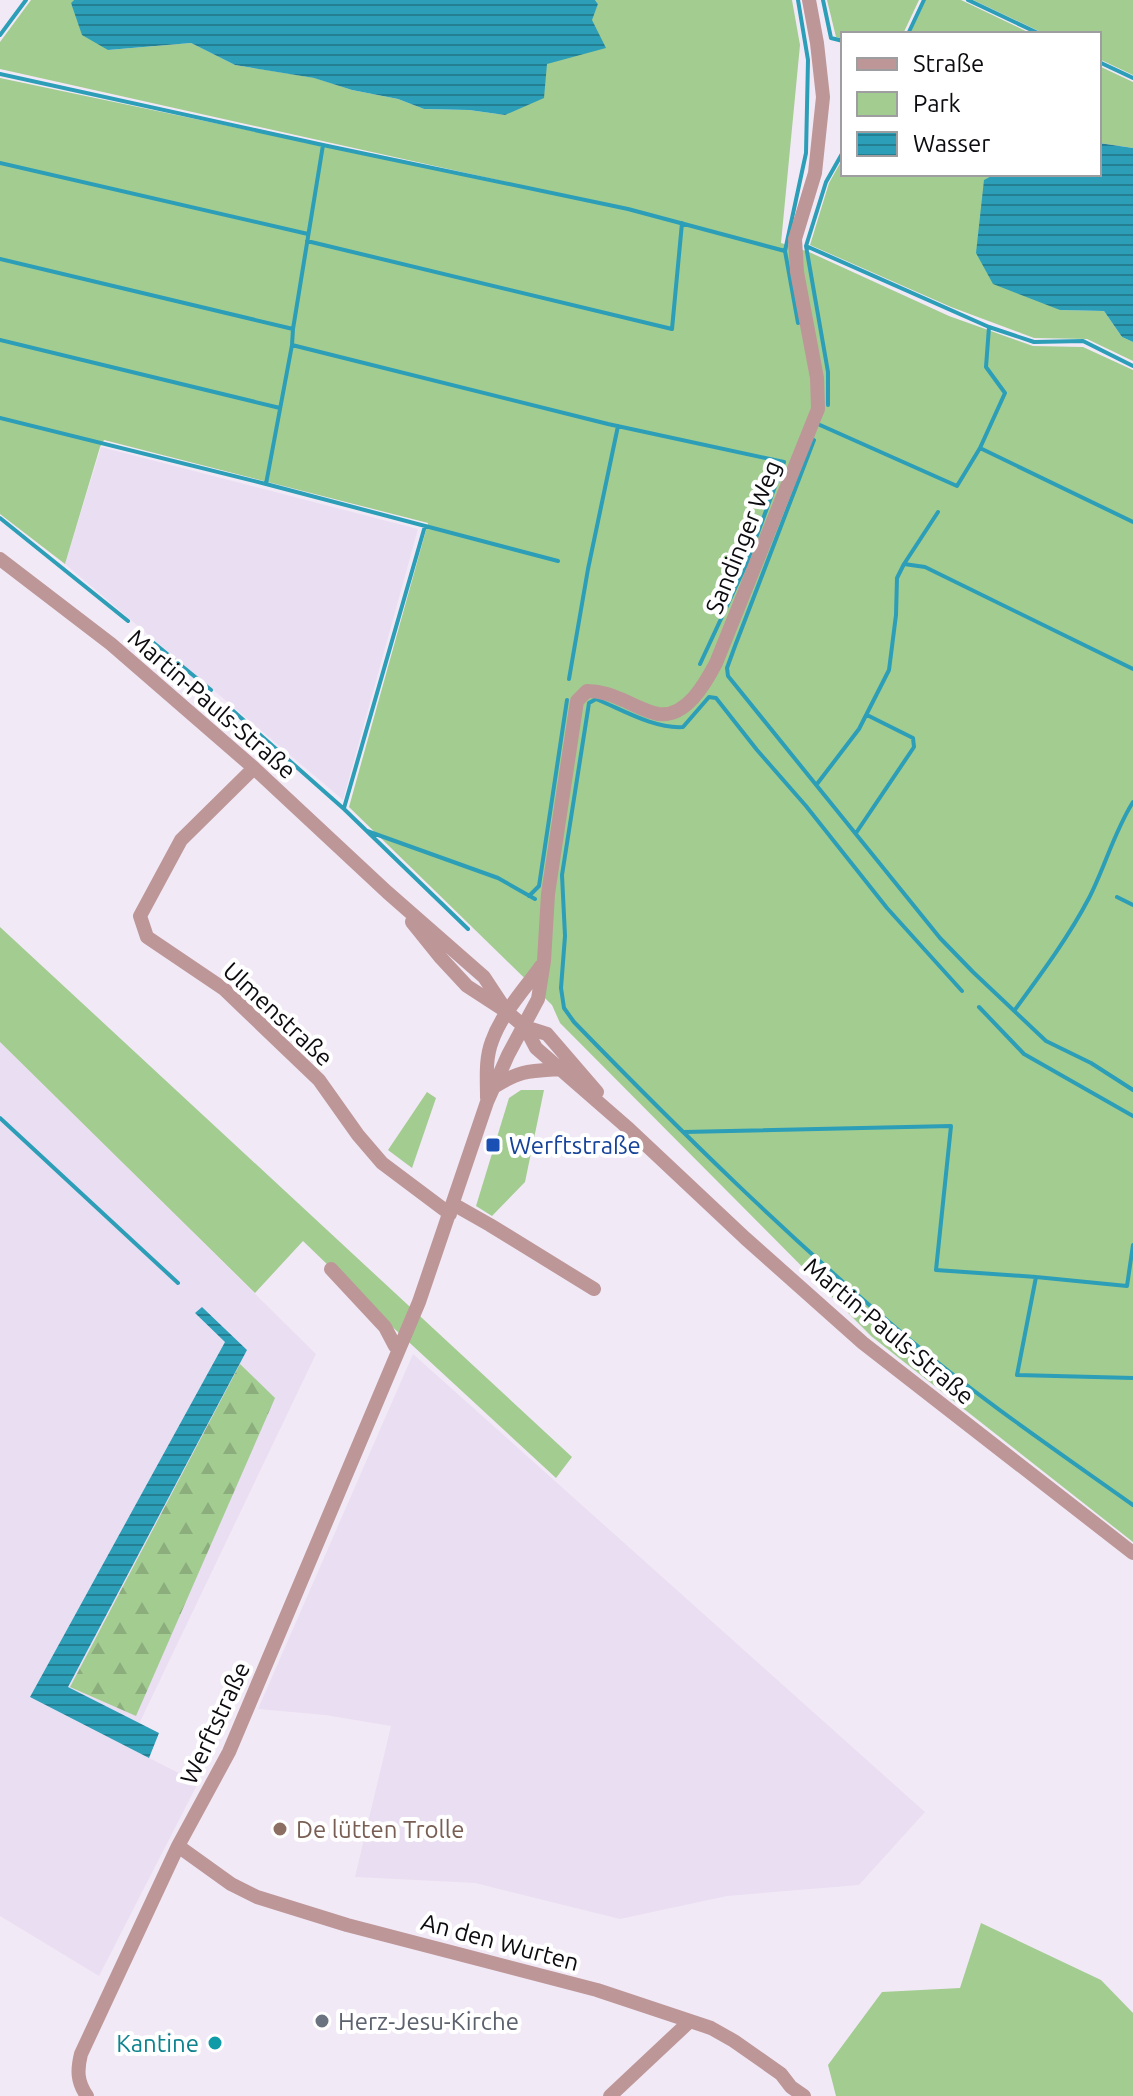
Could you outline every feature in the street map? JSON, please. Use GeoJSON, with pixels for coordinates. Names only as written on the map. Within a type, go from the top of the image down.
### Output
{"type":"FeatureCollection","features":[{"type":"Feature","properties":{"kind":"street","name":"Sandinger Weg"},"geometry":{"type":"LineString","coordinates":[[525,1027],[538,999],[548,894],[577,701],[587,691],[600,691],[657,714],[670,714],[681,710],[703,686],[716,663],[818,409],[817,378],[797,272],[795,239],[815,173],[823,97],[809,0]]}},
{"type":"Feature","properties":{"kind":"street","name":"Martin-Pauls-Straße"},"geometry":{"type":"LineString","coordinates":[[0,559],[111,644],[254,768],[484,977],[507,1012],[525,1027],[547,1034],[629,1129]]}},
{"type":"Feature","properties":{"kind":"street","name":"Ulmenstraße"},"geometry":{"type":"LineString","coordinates":[[254,768],[181,840],[140,916],[147,937],[224,989],[319,1080],[382,1163],[451,1209],[490,1225],[594,1289]]}},
{"type":"Feature","properties":{"kind":"street"},"geometry":{"type":"LineString","coordinates":[[507,1012],[544,961]]}},
{"type":"Feature","properties":{"kind":"street","name":"Werftstraße"},"geometry":{"type":"LineString","coordinates":[[487,1102],[486,1071],[492,1041],[507,1012]]}},
{"type":"Feature","properties":{"kind":"street","name":"Martin-Pauls-Straße"},"geometry":{"type":"LineString","coordinates":[[525,1027],[536,1048],[863,1343],[1133,1553]]}},
{"type":"Feature","properties":{"kind":"street","name":"Werftstraße"},"geometry":{"type":"LineString","coordinates":[[84,2092],[78,2067],[81,2054],[178,1846],[229,1752],[419,1302],[487,1102],[508,1055],[525,1027]]}},
{"type":"Feature","properties":{"kind":"street"},"geometry":{"type":"LineString","coordinates":[[494,1087],[525,1071],[561,1069]]}},
{"type":"Feature","properties":{"kind":"street"},"geometry":{"type":"LineString","coordinates":[[331,1269],[385,1327],[399,1349]]}},
{"type":"Feature","properties":{"kind":"street","name":"An den Wurten"},"geometry":{"type":"LineString","coordinates":[[178,1846],[231,1884],[257,1897],[347,1925],[597,1990],[711,2028],[781,2074],[787,2091],[804,2096]]}},
{"type":"Feature","properties":{"kind":"street"},"geometry":{"type":"LineString","coordinates":[[610,2096],[690,2021]]}},
{"type":"Feature","properties":{"kind":"shaded area"},"geometry":{"type":"Polygon","coordinates":[[[101,447],[418,529],[343,800],[65,564],[101,447]]]}},
{"type":"Feature","properties":{"kind":"shaded area"},"geometry":{"type":"Polygon","coordinates":[[[0,1042],[316,1354],[128,1747],[198,1783],[99,1976],[0,1916],[0,1042]]]}},
{"type":"Feature","properties":{"kind":"shaded area"},"geometry":{"type":"Polygon","coordinates":[[[413,1354],[925,1812],[859,1885],[727,1896],[620,1919],[475,1883],[355,1877],[391,1726],[325,1715],[258,1709],[413,1354]]]}},
{"type":"Feature","properties":{"kind":"green space"},"geometry":{"type":"Polygon","coordinates":[[[31,0],[74,0],[71,4],[108,50],[191,43],[235,65],[315,78],[352,90],[398,99],[424,109],[505,115],[546,64],[591,20],[598,4],[595,0],[792,0],[800,45],[781,243],[809,252],[949,316],[1033,346],[1083,347],[1133,370],[1133,1542],[871,1336],[560,1023],[552,1005],[349,807],[428,523],[104,440],[65,564],[0,514],[0,78],[663,217],[0,69],[0,42],[31,0]]]}},
{"type":"Feature","properties":{"kind":"green space"},"geometry":{"type":"Polygon","coordinates":[[[827,0],[919,0],[904,32],[841,32],[841,38],[836,37],[827,0]]]}},
{"type":"Feature","properties":{"kind":"green space"},"geometry":{"type":"Polygon","coordinates":[[[926,0],[961,0],[1028,32],[911,32],[926,0]]]}},
{"type":"Feature","properties":{"kind":"green space"},"geometry":{"type":"Polygon","coordinates":[[[973,0],[1133,0],[1133,75],[1101,60],[1101,32],[1041,32],[973,0]]]}},
{"type":"Feature","properties":{"kind":"green space"},"geometry":{"type":"Polygon","coordinates":[[[1101,67],[1133,82],[1133,148],[1101,143],[1101,67]]]}},
{"type":"Feature","properties":{"kind":"green space"},"geometry":{"type":"Polygon","coordinates":[[[841,162],[841,176],[992,176],[984,181],[1060,310],[1104,311],[1122,337],[1133,342],[1133,361],[1087,339],[1034,338],[951,307],[810,245],[829,183],[841,162]]]}},
{"type":"Feature","properties":{"kind":"green space"},"geometry":{"type":"Polygon","coordinates":[[[0,927],[572,1457],[556,1478],[303,1241],[255,1293],[0,1042],[0,927]]]}},
{"type":"Feature","properties":{"kind":"green space"},"geometry":{"type":"Polygon","coordinates":[[[521,1090],[544,1090],[525,1182],[492,1216],[476,1206],[509,1098],[521,1090]]]}},
{"type":"Feature","properties":{"kind":"green space"},"geometry":{"type":"Polygon","coordinates":[[[427,1092],[436,1098],[412,1168],[388,1150],[427,1092]]]}},
{"type":"Feature","properties":{"kind":"green space"},"geometry":{"type":"Polygon","coordinates":[[[240,1364],[275,1398],[136,1716],[70,1687],[240,1364]]]}},
{"type":"Feature","properties":{"kind":"green space"},"geometry":{"type":"Polygon","coordinates":[[[981,1923],[1101,1980],[1133,2013],[1133,2096],[836,2096],[828,2065],[882,1992],[960,1988],[981,1923]]]}},
{"type":"Feature","properties":{"kind":"water"},"geometry":{"type":"Polygon","coordinates":[[[74,0],[595,0],[598,4],[592,20],[606,48],[547,64],[544,98],[505,115],[424,109],[398,99],[352,90],[314,78],[235,65],[191,43],[108,50],[82,35],[71,3],[74,0]]]}},
{"type":"Feature","properties":{"kind":"water"},"geometry":{"type":"Polygon","coordinates":[[[1101,143],[1133,148],[1133,342],[1122,337],[1104,311],[1060,310],[993,284],[976,253],[984,180],[991,176],[1101,176],[1101,143]]]}},
{"type":"Feature","properties":{"kind":"water"},"geometry":{"type":"Polygon","coordinates":[[[202,1307],[247,1350],[68,1687],[159,1733],[149,1758],[30,1697],[225,1342],[195,1313],[202,1307]]]}},
{"type":"Feature","properties":{"kind":"waterway"},"geometry":{"type":"LineString","coordinates":[[0,35],[26,0]]}},
{"type":"Feature","properties":{"kind":"waterway"},"geometry":{"type":"LineString","coordinates":[[798,0],[808,60],[806,153],[785,251],[798,323]]}},
{"type":"Feature","properties":{"kind":"waterway"},"geometry":{"type":"LineString","coordinates":[[823,0],[831,38],[841,40]]}},
{"type":"Feature","properties":{"kind":"waterway"},"geometry":{"type":"LineString","coordinates":[[909,32],[924,0]]}},
{"type":"Feature","properties":{"kind":"waterway"},"geometry":{"type":"LineString","coordinates":[[968,0],[1036,32]]}},
{"type":"Feature","properties":{"kind":"waterway"},"geometry":{"type":"LineString","coordinates":[[1101,63],[1133,78]]}},
{"type":"Feature","properties":{"kind":"waterway"},"geometry":{"type":"LineString","coordinates":[[0,74],[628,209],[785,251]]}},
{"type":"Feature","properties":{"kind":"waterway"},"geometry":{"type":"LineString","coordinates":[[266,484],[292,345],[323,145]]}},
{"type":"Feature","properties":{"kind":"waterway"},"geometry":{"type":"LineString","coordinates":[[828,405],[828,372],[806,246],[826,182],[841,156]]}},
{"type":"Feature","properties":{"kind":"waterway"},"geometry":{"type":"LineString","coordinates":[[0,163],[308,234]]}},
{"type":"Feature","properties":{"kind":"waterway"},"geometry":{"type":"LineString","coordinates":[[307,241],[672,329],[682,223]]}},
{"type":"Feature","properties":{"kind":"waterway"},"geometry":{"type":"LineString","coordinates":[[806,246],[989,327],[1034,342],[1083,341],[1133,366]]}},
{"type":"Feature","properties":{"kind":"waterway"},"geometry":{"type":"LineString","coordinates":[[0,259],[293,329]]}},
{"type":"Feature","properties":{"kind":"waterway"},"geometry":{"type":"LineString","coordinates":[[820,425],[957,486],[980,448],[1005,393],[986,367],[989,327]]}},
{"type":"Feature","properties":{"kind":"waterway"},"geometry":{"type":"LineString","coordinates":[[0,340],[280,408]]}},
{"type":"Feature","properties":{"kind":"waterway"},"geometry":{"type":"LineString","coordinates":[[292,345],[608,424],[784,462],[746,565],[700,664]]}},
{"type":"Feature","properties":{"kind":"waterway"},"geometry":{"type":"LineString","coordinates":[[0,418],[558,561]]}},
{"type":"Feature","properties":{"kind":"waterway"},"geometry":{"type":"LineString","coordinates":[[569,679],[618,426]]}},
{"type":"Feature","properties":{"kind":"waterway"},"geometry":{"type":"LineString","coordinates":[[814,440],[735,646],[727,668],[728,676],[940,938],[973,972],[1046,1041],[1091,1063],[1133,1090]]}},
{"type":"Feature","properties":{"kind":"waterway"},"geometry":{"type":"LineString","coordinates":[[980,448],[1133,522]]}},
{"type":"Feature","properties":{"kind":"waterway"},"geometry":{"type":"LineString","coordinates":[[904,564],[938,512]]}},
{"type":"Feature","properties":{"kind":"waterway"},"geometry":{"type":"LineString","coordinates":[[0,518],[128,621]]}},
{"type":"Feature","properties":{"kind":"waterway"},"geometry":{"type":"LineString","coordinates":[[344,808],[425,526]]}},
{"type":"Feature","properties":{"kind":"waterway"},"geometry":{"type":"LineString","coordinates":[[817,784],[859,729],[889,670],[897,578],[904,564],[925,567],[1133,669]]}},
{"type":"Feature","properties":{"kind":"waterway"},"geometry":{"type":"LineString","coordinates":[[149,639],[211,690]]}},
{"type":"Feature","properties":{"kind":"waterway"},"geometry":{"type":"LineString","coordinates":[[962,991],[887,908],[716,698],[709,697],[683,727],[650,722],[596,699],[589,703],[562,875],[565,936],[561,988],[564,1008],[574,1022],[696,1145],[865,1301],[963,1383],[1133,1505]]}},
{"type":"Feature","properties":{"kind":"waterway"},"geometry":{"type":"LineString","coordinates":[[529,896],[539,886],[567,700]]}},
{"type":"Feature","properties":{"kind":"waterway"},"geometry":{"type":"LineString","coordinates":[[231,709],[344,809],[468,929]]}},
{"type":"Feature","properties":{"kind":"waterway"},"geometry":{"type":"LineString","coordinates":[[856,833],[914,747],[913,738],[867,715]]}},
{"type":"Feature","properties":{"kind":"waterway"},"geometry":{"type":"LineString","coordinates":[[1014,1011],[1081,913],[1133,802]]}},
{"type":"Feature","properties":{"kind":"waterway"},"geometry":{"type":"LineString","coordinates":[[367,831],[498,878],[535,899]]}},
{"type":"Feature","properties":{"kind":"waterway"},"geometry":{"type":"LineString","coordinates":[[1117,897],[1133,905]]}},
{"type":"Feature","properties":{"kind":"waterway"},"geometry":{"type":"LineString","coordinates":[[979,1007],[1024,1054],[1133,1116]]}},
{"type":"Feature","properties":{"kind":"waterway"},"geometry":{"type":"LineString","coordinates":[[0,1118],[178,1283]]}},
{"type":"Feature","properties":{"kind":"waterway"},"geometry":{"type":"LineString","coordinates":[[684,1132],[951,1126],[936,1270],[1127,1286],[1133,1245]]}},
{"type":"Feature","properties":{"kind":"waterway"},"geometry":{"type":"LineString","coordinates":[[1036,1277],[1017,1375],[1133,1378]]}},
{"type":"Feature","properties":{"kind":"place","name":"Werftstraße"},"geometry":{"type":"Point","coordinates":[493,1145]}},
{"type":"Feature","properties":{"kind":"place","name":"De lütten Trolle"},"geometry":{"type":"Point","coordinates":[280,1829]}},
{"type":"Feature","properties":{"kind":"place","name":"Herz-Jesu-Kirche"},"geometry":{"type":"Point","coordinates":[322,2021]}},
{"type":"Feature","properties":{"kind":"place","name":"Kantine"},"geometry":{"type":"Point","coordinates":[215,2043]}}]}
